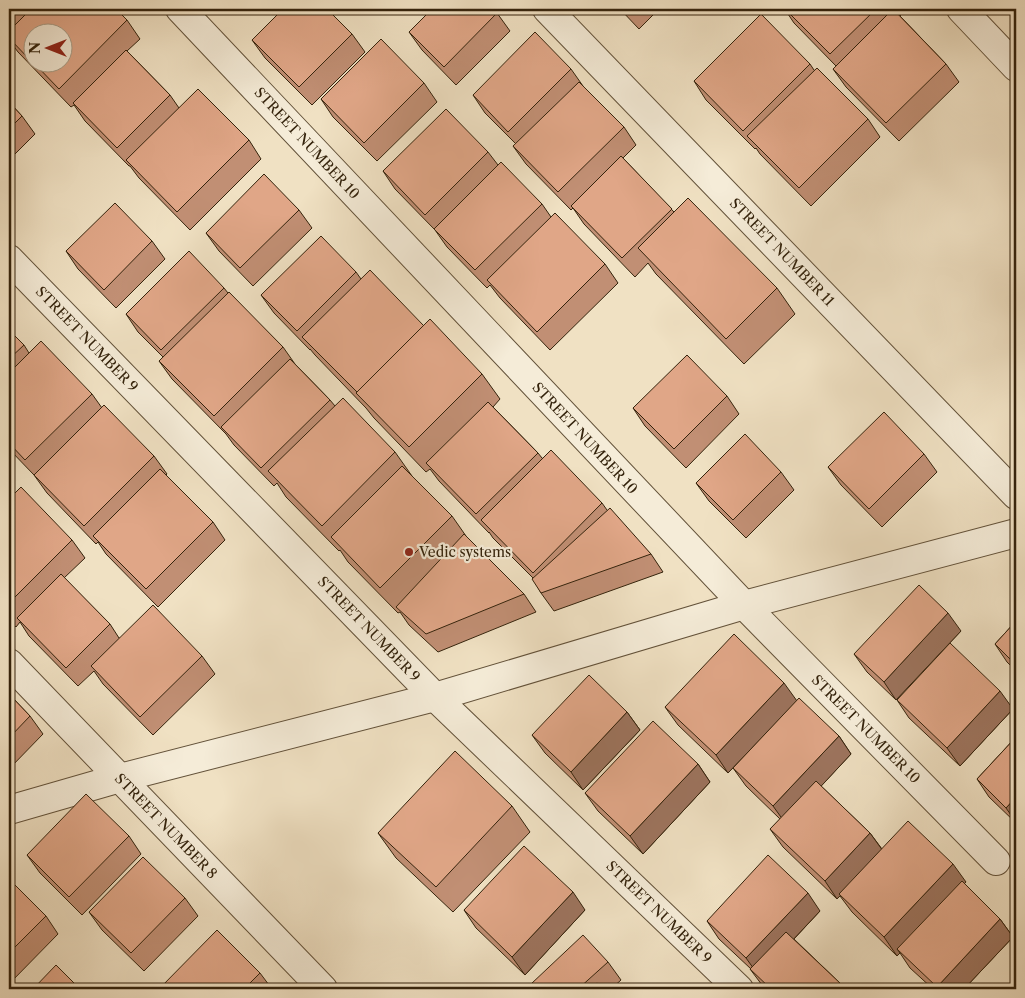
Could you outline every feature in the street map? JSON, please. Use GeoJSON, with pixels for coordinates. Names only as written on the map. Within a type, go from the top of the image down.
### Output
{"type":"FeatureCollection","features":[{"type":"Feature","properties":{"kind":"street","name":"STREET NUMBER 10"},"geometry":{"type":"LineString","coordinates":[[180,9],[744,606],[996,861]]}},
{"type":"Feature","properties":{"kind":"street","name":"STREET NUMBER 11"},"geometry":{"type":"LineString","coordinates":[[547,9],[1016,495]]}},
{"type":"Feature","properties":{"kind":"street"},"geometry":{"type":"LineString","coordinates":[[961,9],[1016,67]]}},
{"type":"Feature","properties":{"kind":"street","name":"STREET NUMBER 9"},"geometry":{"type":"LineString","coordinates":[[9,259],[435,697],[739,989]]}},
{"type":"Feature","properties":{"kind":"street"},"geometry":{"type":"LineString","coordinates":[[9,810],[120,778],[435,697],[744,606],[1016,533]]}},
{"type":"Feature","properties":{"kind":"street","name":"STREET NUMBER 8"},"geometry":{"type":"LineString","coordinates":[[9,663],[322,989]]}},
{"type":"Feature","properties":{"kind":"building"},"geometry":{"type":"Polygon","coordinates":[[[31,9],[116,9],[127,20],[59,89],[43,72],[72,72],[72,22],[22,22],[22,52],[9,38],[9,31],[31,9]]]}},
{"type":"Feature","properties":{"kind":"building"},"geometry":{"type":"Polygon","coordinates":[[[283,9],[327,9],[352,34],[299,87],[252,40],[283,9]]]}},
{"type":"Feature","properties":{"kind":"building"},"geometry":{"type":"Polygon","coordinates":[[[432,9],[493,9],[497,13],[444,67],[409,32],[432,9]]]}},
{"type":"Feature","properties":{"kind":"building"},"geometry":{"type":"Polygon","coordinates":[[[785,9],[876,9],[830,54],[785,9]]]}},
{"type":"Feature","properties":{"kind":"building"},"geometry":{"type":"Polygon","coordinates":[[[893,9],[946,64],[886,123],[833,69],[893,9]]]}},
{"type":"Feature","properties":{"kind":"building"},"geometry":{"type":"Polygon","coordinates":[[[761,14],[810,64],[743,131],[694,81],[761,14]]]}},
{"type":"Feature","properties":{"kind":"building"},"geometry":{"type":"Polygon","coordinates":[[[535,32],[571,69],[508,132],[473,95],[535,32]]]}},
{"type":"Feature","properties":{"kind":"building"},"geometry":{"type":"Polygon","coordinates":[[[381,39],[424,83],[364,143],[321,99],[381,39]]]}},
{"type":"Feature","properties":{"kind":"building"},"geometry":{"type":"Polygon","coordinates":[[[126,50],[170,95],[117,148],[73,103],[126,50]]]}},
{"type":"Feature","properties":{"kind":"building"},"geometry":{"type":"Polygon","coordinates":[[[817,68],[868,119],[799,188],[747,136],[817,68]]]}},
{"type":"Feature","properties":{"kind":"building"},"geometry":{"type":"Polygon","coordinates":[[[579,82],[624,127],[558,192],[513,146],[579,82]]]}},
{"type":"Feature","properties":{"kind":"building"},"geometry":{"type":"Polygon","coordinates":[[[198,89],[249,140],[177,212],[126,160],[198,89]]]}},
{"type":"Feature","properties":{"kind":"building"},"geometry":{"type":"Polygon","coordinates":[[[9,102],[22,116],[9,129],[9,102]]]}},
{"type":"Feature","properties":{"kind":"building"},"geometry":{"type":"Polygon","coordinates":[[[446,109],[488,152],[425,215],[383,171],[446,109]]]}},
{"type":"Feature","properties":{"kind":"building"},"geometry":{"type":"Polygon","coordinates":[[[621,156],[672,209],[622,258],[571,206],[621,156]]]}},
{"type":"Feature","properties":{"kind":"building"},"geometry":{"type":"Polygon","coordinates":[[[501,162],[542,204],[475,270],[434,229],[501,162]]]}},
{"type":"Feature","properties":{"kind":"building"},"geometry":{"type":"Polygon","coordinates":[[[264,174],[299,210],[240,268],[206,233],[264,174]]]}},
{"type":"Feature","properties":{"kind":"building"},"geometry":{"type":"Polygon","coordinates":[[[688,198],[777,288],[726,339],[638,248],[688,198]]]}},
{"type":"Feature","properties":{"kind":"building"},"geometry":{"type":"Polygon","coordinates":[[[115,203],[152,241],[104,290],[66,251],[115,203]]]}},
{"type":"Feature","properties":{"kind":"building"},"geometry":{"type":"Polygon","coordinates":[[[555,213],[605,264],[537,332],[487,280],[555,213]]]}},
{"type":"Feature","properties":{"kind":"building"},"geometry":{"type":"Polygon","coordinates":[[[321,236],[356,272],[297,331],[261,295],[321,236]]]}},
{"type":"Feature","properties":{"kind":"building"},"geometry":{"type":"Polygon","coordinates":[[[189,251],[224,288],[161,350],[126,314],[189,251]]]}},
{"type":"Feature","properties":{"kind":"building"},"geometry":{"type":"Polygon","coordinates":[[[370,270],[424,326],[357,392],[302,337],[370,270]]]}},
{"type":"Feature","properties":{"kind":"building"},"geometry":{"type":"Polygon","coordinates":[[[229,292],[283,347],[214,416],[159,361],[229,292]]]}},
{"type":"Feature","properties":{"kind":"building"},"geometry":{"type":"Polygon","coordinates":[[[430,319],[482,374],[409,447],[356,393],[430,319]]]}},
{"type":"Feature","properties":{"kind":"building"},"geometry":{"type":"Polygon","coordinates":[[[9,330],[24,345],[9,359],[9,330]]]}},
{"type":"Feature","properties":{"kind":"building"},"geometry":{"type":"Polygon","coordinates":[[[41,341],[92,394],[25,460],[9,443],[9,373],[41,341]]]}},
{"type":"Feature","properties":{"kind":"building"},"geometry":{"type":"Polygon","coordinates":[[[687,355],[727,396],[674,449],[633,408],[687,355]]]}},
{"type":"Feature","properties":{"kind":"building"},"geometry":{"type":"Polygon","coordinates":[[[290,359],[330,400],[261,468],[221,427],[290,359]]]}},
{"type":"Feature","properties":{"kind":"building"},"geometry":{"type":"Polygon","coordinates":[[[343,398],[395,452],[322,526],[268,471],[343,398]]]}},
{"type":"Feature","properties":{"kind":"building"},"geometry":{"type":"Polygon","coordinates":[[[488,402],[538,453],[476,514],[426,463],[488,402]]]}},
{"type":"Feature","properties":{"kind":"building"},"geometry":{"type":"Polygon","coordinates":[[[104,405],[154,456],[84,526],[34,475],[104,405]]]}},
{"type":"Feature","properties":{"kind":"building"},"geometry":{"type":"Polygon","coordinates":[[[884,412],[924,454],[869,509],[828,467],[884,412]]]}},
{"type":"Feature","properties":{"kind":"building"},"geometry":{"type":"Polygon","coordinates":[[[745,434],[781,472],[733,520],[696,483],[745,434]]]}},
{"type":"Feature","properties":{"kind":"building"},"geometry":{"type":"Polygon","coordinates":[[[551,450],[602,503],[533,573],[481,520],[551,450]]]}},
{"type":"Feature","properties":{"kind":"building"},"geometry":{"type":"Polygon","coordinates":[[[402,466],[452,516],[380,588],[331,537],[402,466]]]}},
{"type":"Feature","properties":{"kind":"building"},"geometry":{"type":"Polygon","coordinates":[[[160,469],[213,522],[146,589],[93,536],[160,469]]]}},
{"type":"Feature","properties":{"kind":"building"},"geometry":{"type":"Polygon","coordinates":[[[21,487],[72,540],[9,603],[9,499],[21,487]]]}},
{"type":"Feature","properties":{"kind":"building"},"geometry":{"type":"Polygon","coordinates":[[[610,508],[651,554],[541,593],[532,579],[610,508]]]}},
{"type":"Feature","properties":{"kind":"building"},"geometry":{"type":"Polygon","coordinates":[[[464,534],[524,594],[426,634],[396,607],[464,534]]]}},
{"type":"Feature","properties":{"kind":"building"},"geometry":{"type":"Polygon","coordinates":[[[61,574],[110,624],[66,668],[17,618],[61,574]]]}},
{"type":"Feature","properties":{"kind":"building"},"geometry":{"type":"Polygon","coordinates":[[[919,585],[948,613],[884,682],[854,654],[919,585]]]}},
{"type":"Feature","properties":{"kind":"building"},"geometry":{"type":"Polygon","coordinates":[[[153,605],[202,656],[140,717],[91,666],[153,605]]]}},
{"type":"Feature","properties":{"kind":"building"},"geometry":{"type":"Polygon","coordinates":[[[1016,621],[1016,665],[995,644],[1016,621]]]}},
{"type":"Feature","properties":{"kind":"building"},"geometry":{"type":"Polygon","coordinates":[[[734,634],[784,683],[716,755],[665,707],[734,634]]]}},
{"type":"Feature","properties":{"kind":"building"},"geometry":{"type":"Polygon","coordinates":[[[950,643],[1000,691],[947,748],[897,700],[950,643]]]}},
{"type":"Feature","properties":{"kind":"building"},"geometry":{"type":"Polygon","coordinates":[[[589,675],[627,712],[571,772],[532,735],[589,675]]]}},
{"type":"Feature","properties":{"kind":"building"},"geometry":{"type":"Polygon","coordinates":[[[9,694],[30,716],[9,738],[9,694]]]}},
{"type":"Feature","properties":{"kind":"building"},"geometry":{"type":"Polygon","coordinates":[[[799,698],[839,736],[773,806],[733,768],[799,698]]]}},
{"type":"Feature","properties":{"kind":"building"},"geometry":{"type":"Polygon","coordinates":[[[653,721],[698,764],[630,836],[585,793],[653,721]]]}},
{"type":"Feature","properties":{"kind":"building"},"geometry":{"type":"Polygon","coordinates":[[[1016,737],[1016,797],[1006,808],[977,779],[1016,737]]]}},
{"type":"Feature","properties":{"kind":"building"},"geometry":{"type":"Polygon","coordinates":[[[455,751],[512,806],[436,887],[378,833],[455,751]]]}},
{"type":"Feature","properties":{"kind":"building"},"geometry":{"type":"Polygon","coordinates":[[[816,781],[870,833],[825,881],[770,829],[816,781]]]}},
{"type":"Feature","properties":{"kind":"building"},"geometry":{"type":"Polygon","coordinates":[[[86,794],[129,836],[69,897],[27,855],[86,794]]]}},
{"type":"Feature","properties":{"kind":"building"},"geometry":{"type":"Polygon","coordinates":[[[908,821],[953,864],[884,937],[839,894],[908,821]]]}},
{"type":"Feature","properties":{"kind":"building"},"geometry":{"type":"Polygon","coordinates":[[[524,846],[573,892],[512,957],[464,910],[524,846]]]}},
{"type":"Feature","properties":{"kind":"building"},"geometry":{"type":"Polygon","coordinates":[[[768,855],[808,893],[746,958],[707,921],[768,855]]]}},
{"type":"Feature","properties":{"kind":"building"},"geometry":{"type":"Polygon","coordinates":[[[143,857],[185,898],[131,953],[89,912],[143,857]]]}},
{"type":"Feature","properties":{"kind":"building"},"geometry":{"type":"Polygon","coordinates":[[[9,879],[46,916],[9,953],[9,879]]]}},
{"type":"Feature","properties":{"kind":"building"},"geometry":{"type":"Polygon","coordinates":[[[962,881],[1000,919],[937,987],[897,949],[962,881]]]}},
{"type":"Feature","properties":{"kind":"building"},"geometry":{"type":"Polygon","coordinates":[[[217,930],[260,973],[244,989],[159,989],[217,930]]]}},
{"type":"Feature","properties":{"kind":"building"},"geometry":{"type":"Polygon","coordinates":[[[786,932],[842,985],[838,989],[771,989],[750,969],[786,932]]]}},
{"type":"Feature","properties":{"kind":"building"},"geometry":{"type":"Polygon","coordinates":[[[583,935],[608,962],[578,989],[536,989],[531,984],[583,935]]]}},
{"type":"Feature","properties":{"kind":"building"},"geometry":{"type":"Polygon","coordinates":[[[56,965],[80,989],[33,989],[56,965]]]}},
{"type":"Feature","properties":{"kind":"building"},"geometry":{"type":"Polygon","coordinates":[[[597,983],[604,989],[590,989],[597,983]]]}},
{"type":"Feature","properties":{"kind":"place","name":"Vedic systems"},"geometry":{"type":"Point","coordinates":[409,552]}}]}
